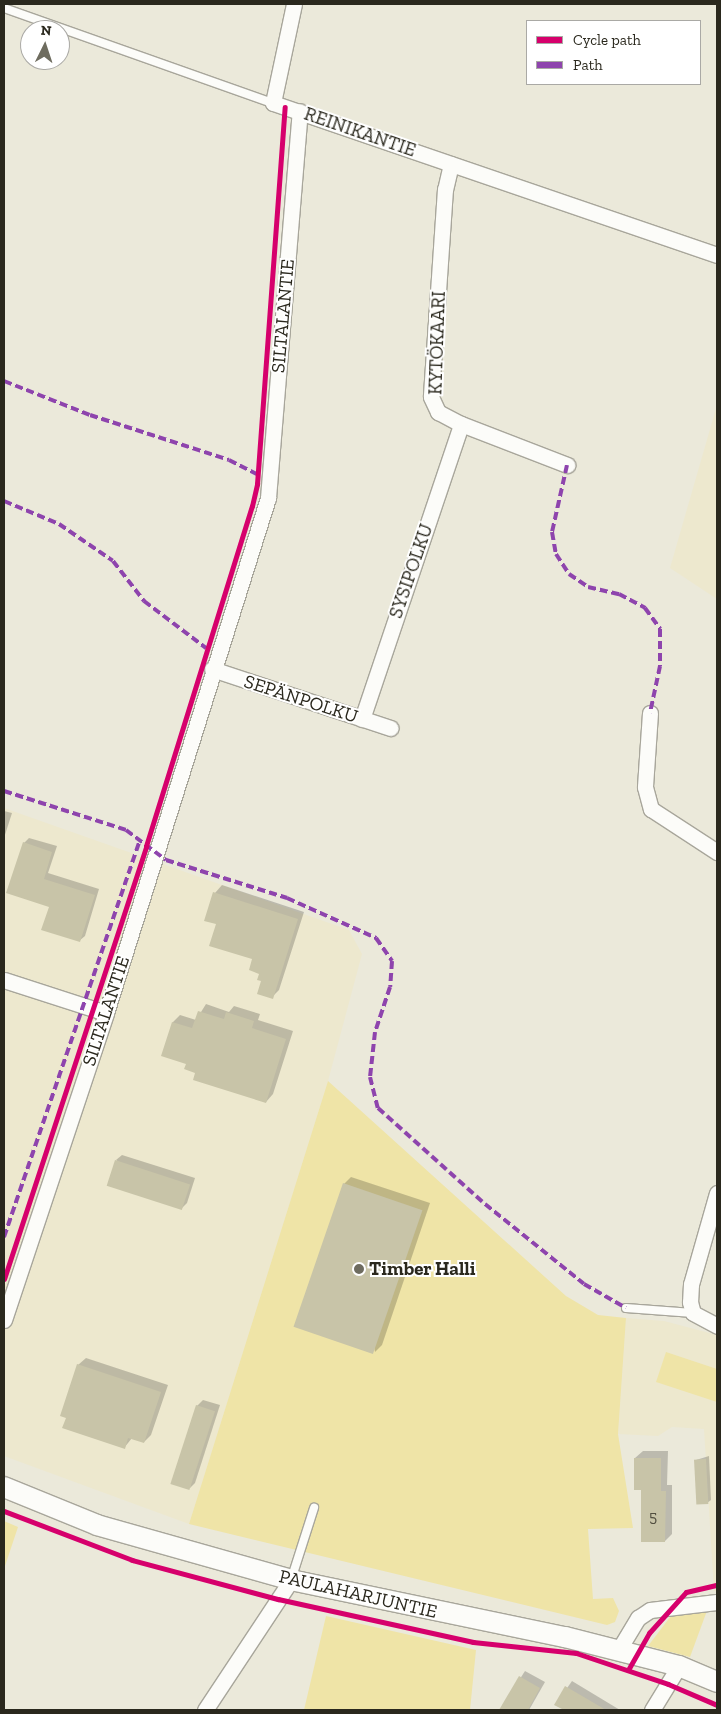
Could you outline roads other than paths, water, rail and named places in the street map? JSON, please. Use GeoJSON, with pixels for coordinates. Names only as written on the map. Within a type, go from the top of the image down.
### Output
{"type":"FeatureCollection","features":[{"type":"Feature","properties":{"kind":"main road","name":"PAULAHARJUNTIE"},"geometry":{"type":"LineString","coordinates":[[4,1487],[96,1525],[291,1580],[618,1651],[679,1666],[717,1682]]}},
{"type":"Feature","properties":{"kind":"street"},"geometry":{"type":"LineString","coordinates":[[273,103],[294,4]]}},
{"type":"Feature","properties":{"kind":"street","name":"REINIKANTIE"},"geometry":{"type":"LineString","coordinates":[[273,103],[717,255]]}},
{"type":"Feature","properties":{"kind":"street","name":"SILTALANTIE"},"geometry":{"type":"LineString","coordinates":[[4,1320],[106,1013],[212,669],[268,498],[300,111]]}},
{"type":"Feature","properties":{"kind":"street","name":"KYTÖKAARI"},"geometry":{"type":"LineString","coordinates":[[451,164],[445,189],[431,397],[438,412],[461,424],[567,465]]}},
{"type":"Feature","properties":{"kind":"street","name":"SYSIPOLKU"},"geometry":{"type":"LineString","coordinates":[[362,719],[461,424]]}},
{"type":"Feature","properties":{"kind":"street","name":"SEPÄNPOLKU"},"geometry":{"type":"LineString","coordinates":[[212,669],[390,728]]}},
{"type":"Feature","properties":{"kind":"street"},"geometry":{"type":"LineString","coordinates":[[650,713],[645,787],[651,809],[717,852]]}},
{"type":"Feature","properties":{"kind":"street"},"geometry":{"type":"LineString","coordinates":[[4,980],[106,1013]]}},
{"type":"Feature","properties":{"kind":"street"},"geometry":{"type":"LineString","coordinates":[[717,1193],[692,1284],[693,1313],[717,1326]]}},
{"type":"Feature","properties":{"kind":"street"},"geometry":{"type":"LineString","coordinates":[[205,1710],[291,1580]]}},
{"type":"Feature","properties":{"kind":"street"},"geometry":{"type":"LineString","coordinates":[[618,1651],[638,1618],[650,1610],[717,1602]]}},
{"type":"Feature","properties":{"kind":"street"},"geometry":{"type":"LineString","coordinates":[[652,1710],[679,1666]]}},
{"type":"Feature","properties":{"kind":"lane","name":"REINIKANTIE"},"geometry":{"type":"LineString","coordinates":[[4,8],[273,103]]}},
{"type":"Feature","properties":{"kind":"lane"},"geometry":{"type":"LineString","coordinates":[[626,1308],[693,1313]]}},
{"type":"Feature","properties":{"kind":"lane"},"geometry":{"type":"LineString","coordinates":[[291,1580],[314,1508]]}},
{"type":"Feature","properties":{"kind":"place","name":"Timber Halli"},"geometry":{"type":"Point","coordinates":[359,1269]}}]}
